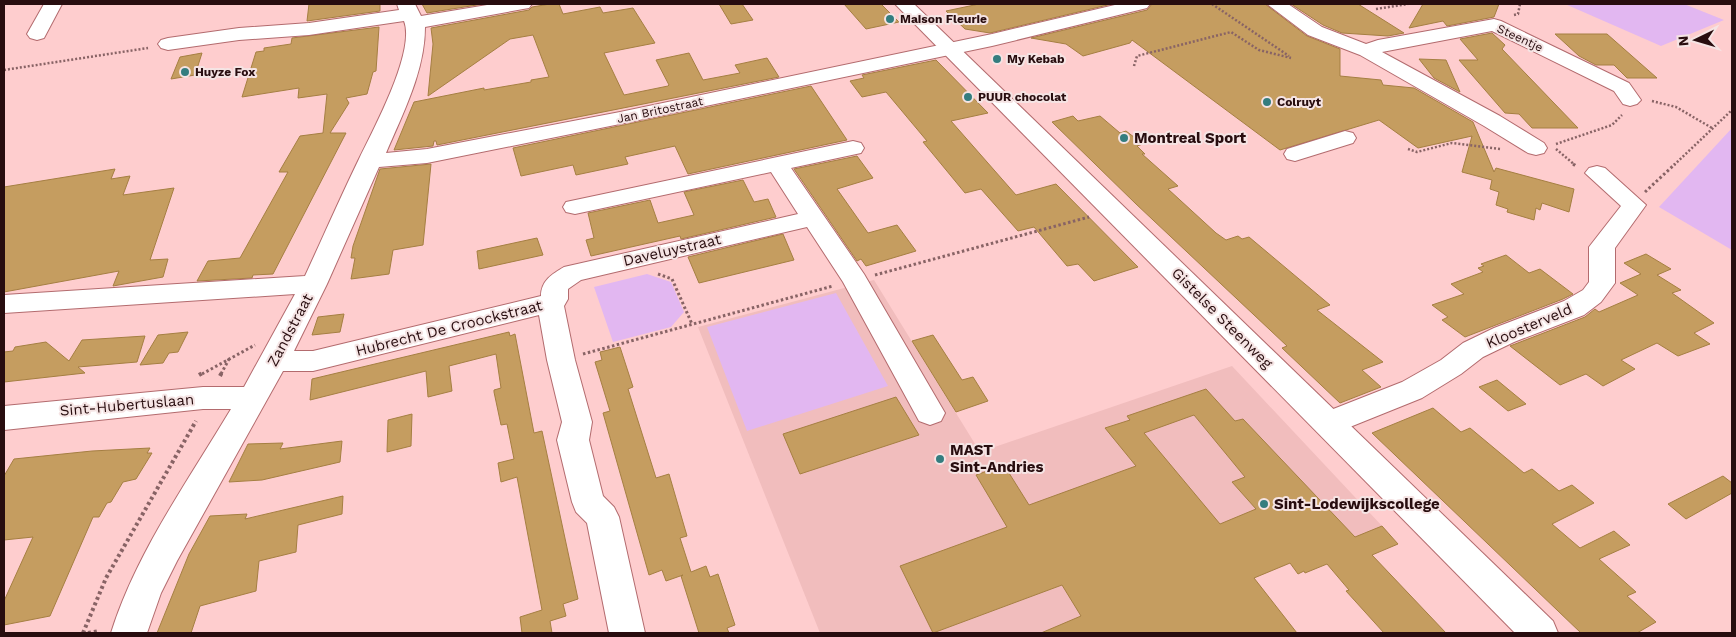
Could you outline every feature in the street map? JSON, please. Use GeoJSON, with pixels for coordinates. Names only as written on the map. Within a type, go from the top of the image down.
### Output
{"type":"FeatureCollection","features":[{"type":"Feature","properties":{"kind":"street"},"geometry":{"type":"LineString","coordinates":[[37,34],[53,4]]}},
{"type":"Feature","properties":{"kind":"street"},"geometry":{"type":"LineString","coordinates":[[168,44],[239,34],[318,28],[411,14],[523,4]]}},
{"type":"Feature","properties":{"kind":"street","name":"Gistelse Steenweg"},"geometry":{"type":"LineString","coordinates":[[904,4],[1540,633]]}},
{"type":"Feature","properties":{"kind":"street","name":"Jan Britostraat"},"geometry":{"type":"LineString","coordinates":[[370,161],[427,156],[454,151],[950,50],[1141,4]]}},
{"type":"Feature","properties":{"kind":"street"},"geometry":{"type":"LineString","coordinates":[[1276,4],[1316,31],[1367,51],[1492,120],[1536,148]]}},
{"type":"Feature","properties":{"kind":"street","name":"Zandstraat"},"geometry":{"type":"LineString","coordinates":[[114,632],[144,591],[165,550],[274,361],[314,284],[386,128],[409,71],[415,49],[411,14]]}},
{"type":"Feature","properties":{"kind":"street","name":"Steentje"},"geometry":{"type":"LineString","coordinates":[[1367,51],[1378,46],[1494,25],[1622,87],[1630,100]]}},
{"type":"Feature","properties":{"kind":"street"},"geometry":{"type":"LineString","coordinates":[[1295,154],[1345,138]]}},
{"type":"Feature","properties":{"kind":"street"},"geometry":{"type":"LineString","coordinates":[[575,207],[853,148]]}},
{"type":"Feature","properties":{"kind":"street"},"geometry":{"type":"LineString","coordinates":[[776,164],[855,280],[930,413]]}},
{"type":"Feature","properties":{"kind":"street"},"geometry":{"type":"LineString","coordinates":[[1598,173],[1634,205]]}},
{"type":"Feature","properties":{"kind":"street","name":"Kloosterveld"},"geometry":{"type":"LineString","coordinates":[[1329,423],[1412,390],[1451,367],[1473,350],[1504,335],[1574,308],[1592,296],[1602,283],[1602,248],[1634,205]]}},
{"type":"Feature","properties":{"kind":"street","name":"Daveluystraat"},"geometry":{"type":"LineString","coordinates":[[550,303],[555,299],[553,292],[557,283],[573,273],[812,218]]}},
{"type":"Feature","properties":{"kind":"street"},"geometry":{"type":"LineString","coordinates":[[4,304],[314,284]]}},
{"type":"Feature","properties":{"kind":"street","name":"Hubrecht De Croockstraat"},"geometry":{"type":"LineString","coordinates":[[274,361],[313,361],[550,303],[561,360],[577,422],[573,440],[588,502],[602,517],[627,633]]}},
{"type":"Feature","properties":{"kind":"street","name":"Sint-Hubertuslaan"},"geometry":{"type":"LineString","coordinates":[[4,418],[208,398],[252,398]]}},
{"type":"Feature","properties":{"kind":"path"},"geometry":{"type":"LineString","coordinates":[[1134,66],[1137,56],[1231,32],[1259,50],[1291,58],[1212,4]]}},
{"type":"Feature","properties":{"kind":"path"},"geometry":{"type":"LineString","coordinates":[[1376,9],[1408,4]]}},
{"type":"Feature","properties":{"kind":"path"},"geometry":{"type":"LineString","coordinates":[[4,70],[168,44]]}},
{"type":"Feature","properties":{"kind":"path"},"geometry":{"type":"LineString","coordinates":[[1598,173],[1586,174],[1552,145],[1612,126],[1631,106],[1633,103],[1630,100],[1664,102],[1680,110],[1686,110],[1712,128]]}},
{"type":"Feature","properties":{"kind":"path"},"geometry":{"type":"LineString","coordinates":[[1634,205],[1732,110]]}},
{"type":"Feature","properties":{"kind":"path"},"geometry":{"type":"LineString","coordinates":[[1408,149],[1417,152],[1452,143],[1497,150],[1536,148]]}},
{"type":"Feature","properties":{"kind":"path"},"geometry":{"type":"LineString","coordinates":[[672,279],[692,324]]}},
{"type":"Feature","properties":{"kind":"path"},"geometry":{"type":"LineString","coordinates":[[83,633],[106,578],[179,452],[229,358]]}},
{"type":"Feature","properties":{"kind":"path"},"geometry":{"type":"LineString","coordinates":[[88,633],[114,632]]}},
{"type":"Feature","properties":{"kind":"shaded area"},"geometry":{"type":"Polygon","coordinates":[[[1565,4],[1684,4],[1724,20],[1661,46],[1565,4]]]}},
{"type":"Feature","properties":{"kind":"shaded area"},"geometry":{"type":"Polygon","coordinates":[[[1732,128],[1732,250],[1659,207],[1732,128]]]}},
{"type":"Feature","properties":{"kind":"shaded area"},"geometry":{"type":"Polygon","coordinates":[[[647,274],[671,282],[684,312],[671,327],[613,342],[594,287],[647,274]]]}},
{"type":"Feature","properties":{"kind":"shaded area","name":"MAST Sint-Andries"},"geometry":{"type":"Polygon","coordinates":[[[874,280],[980,452],[1232,366],[1383,527],[1254,578],[1297,633],[820,633],[698,327],[874,280]]]}},
{"type":"Feature","properties":{"kind":"shaded area"},"geometry":{"type":"Polygon","coordinates":[[[836,293],[888,386],[747,431],[707,327],[836,293]]]}},
{"type":"Feature","properties":{"kind":"building"},"geometry":{"type":"Polygon","coordinates":[[[309,4],[380,4],[380,11],[307,21],[309,4]]]}},
{"type":"Feature","properties":{"kind":"building"},"geometry":{"type":"Polygon","coordinates":[[[422,4],[483,4],[427,13],[422,4]]]}},
{"type":"Feature","properties":{"kind":"building"},"geometry":{"type":"Polygon","coordinates":[[[559,4],[563,14],[600,7],[603,13],[633,8],[655,43],[604,53],[624,95],[668,86],[656,60],[689,53],[703,80],[740,73],[735,65],[767,58],[779,77],[437,145],[436,141],[434,141],[433,146],[394,150],[414,102],[484,88],[484,90],[531,82],[531,80],[549,77],[533,35],[510,39],[428,96],[433,44],[431,28],[529,10],[532,7],[559,4]]]}},
{"type":"Feature","properties":{"kind":"building"},"geometry":{"type":"Polygon","coordinates":[[[719,4],[742,4],[753,20],[731,24],[719,4]]]}},
{"type":"Feature","properties":{"kind":"building"},"geometry":{"type":"Polygon","coordinates":[[[844,4],[881,4],[899,22],[866,29],[844,4]]]}},
{"type":"Feature","properties":{"kind":"building"},"geometry":{"type":"Polygon","coordinates":[[[979,4],[1112,4],[990,33],[965,29],[946,11],[979,4]]]}},
{"type":"Feature","properties":{"kind":"building"},"geometry":{"type":"Polygon","coordinates":[[[1152,4],[1265,4],[1307,36],[1340,49],[1340,76],[1381,80],[1383,85],[1414,88],[1473,122],[1494,172],[1496,168],[1574,189],[1569,212],[1542,203],[1540,210],[1536,208],[1534,220],[1507,212],[1508,209],[1496,205],[1499,192],[1490,189],[1492,180],[1462,172],[1472,136],[1418,148],[1379,120],[1280,150],[1132,40],[1130,43],[1083,56],[1066,44],[1031,38],[1147,10],[1152,4]]]}},
{"type":"Feature","properties":{"kind":"building"},"geometry":{"type":"Polygon","coordinates":[[[1291,4],[1358,4],[1404,33],[1388,36],[1342,33],[1323,25],[1291,4]]]}},
{"type":"Feature","properties":{"kind":"building"},"geometry":{"type":"Polygon","coordinates":[[[1423,4],[1499,4],[1494,17],[1447,26],[1443,21],[1409,28],[1423,4]]]}},
{"type":"Feature","properties":{"kind":"building"},"geometry":{"type":"Polygon","coordinates":[[[379,27],[376,71],[373,72],[367,94],[346,98],[349,103],[330,133],[346,133],[273,274],[253,275],[252,278],[197,281],[208,261],[240,258],[288,172],[279,172],[300,136],[323,133],[327,94],[298,98],[299,88],[242,97],[256,52],[264,51],[264,48],[291,44],[292,38],[379,27]]]}},
{"type":"Feature","properties":{"kind":"building"},"geometry":{"type":"Polygon","coordinates":[[[1492,33],[1505,45],[1502,49],[1578,128],[1532,128],[1519,114],[1505,113],[1459,60],[1478,60],[1460,39],[1492,33]]]}},
{"type":"Feature","properties":{"kind":"building"},"geometry":{"type":"Polygon","coordinates":[[[1555,34],[1607,34],[1657,78],[1627,78],[1614,65],[1596,65],[1579,56],[1555,34]]]}},
{"type":"Feature","properties":{"kind":"building"},"geometry":{"type":"Polygon","coordinates":[[[202,53],[195,75],[171,79],[180,57],[202,53]]]}},
{"type":"Feature","properties":{"kind":"building"},"geometry":{"type":"Polygon","coordinates":[[[1419,59],[1446,60],[1460,92],[1434,78],[1419,59]]]}},
{"type":"Feature","properties":{"kind":"building"},"geometry":{"type":"Polygon","coordinates":[[[936,60],[988,113],[951,121],[1016,195],[1056,184],[1138,267],[1094,281],[1078,264],[1067,266],[1034,227],[1018,231],[981,189],[965,193],[923,142],[927,141],[886,92],[862,97],[850,81],[864,78],[862,75],[936,60]]]}},
{"type":"Feature","properties":{"kind":"building"},"geometry":{"type":"Polygon","coordinates":[[[811,86],[847,140],[688,174],[675,146],[625,157],[628,164],[576,175],[573,165],[521,176],[513,148],[811,86]]]}},
{"type":"Feature","properties":{"kind":"building"},"geometry":{"type":"Polygon","coordinates":[[[1073,116],[1078,121],[1100,116],[1120,133],[1126,131],[1143,144],[1137,146],[1145,154],[1142,154],[1178,186],[1168,189],[1216,233],[1226,240],[1238,236],[1242,239],[1249,237],[1330,305],[1317,310],[1383,362],[1362,370],[1381,387],[1340,403],[1282,348],[1287,346],[1052,122],[1073,116]]]}},
{"type":"Feature","properties":{"kind":"building"},"geometry":{"type":"Polygon","coordinates":[[[857,156],[873,178],[837,189],[868,233],[897,225],[916,251],[866,266],[861,259],[857,261],[794,169],[857,156]]]}},
{"type":"Feature","properties":{"kind":"building"},"geometry":{"type":"Polygon","coordinates":[[[431,164],[423,245],[393,250],[389,274],[351,279],[355,258],[351,258],[353,246],[380,169],[431,164]]]}},
{"type":"Feature","properties":{"kind":"building"},"geometry":{"type":"Polygon","coordinates":[[[115,169],[111,179],[130,176],[123,195],[174,188],[150,260],[168,259],[163,277],[113,286],[119,271],[4,292],[4,187],[115,169]]]}},
{"type":"Feature","properties":{"kind":"building"},"geometry":{"type":"Polygon","coordinates":[[[743,180],[754,202],[768,199],[776,217],[681,239],[680,236],[591,256],[586,240],[594,238],[588,213],[650,200],[658,223],[694,215],[684,192],[743,180]]]}},
{"type":"Feature","properties":{"kind":"building"},"geometry":{"type":"Polygon","coordinates":[[[783,234],[794,260],[699,283],[688,257],[783,234]]]}},
{"type":"Feature","properties":{"kind":"building"},"geometry":{"type":"Polygon","coordinates":[[[537,238],[543,255],[479,269],[477,251],[537,238]]]}},
{"type":"Feature","properties":{"kind":"building"},"geometry":{"type":"Polygon","coordinates":[[[1646,254],[1671,269],[1657,275],[1681,290],[1672,293],[1714,323],[1694,333],[1710,344],[1678,356],[1657,343],[1621,360],[1635,369],[1603,386],[1586,374],[1560,385],[1510,346],[1585,317],[1595,309],[1599,312],[1638,295],[1620,283],[1641,274],[1624,263],[1646,254]]]}},
{"type":"Feature","properties":{"kind":"building"},"geometry":{"type":"Polygon","coordinates":[[[1506,255],[1529,273],[1540,269],[1573,294],[1465,337],[1442,320],[1448,317],[1432,305],[1464,294],[1451,284],[1483,272],[1478,268],[1484,266],[1481,264],[1506,255]]]}},
{"type":"Feature","properties":{"kind":"building"},"geometry":{"type":"Polygon","coordinates":[[[344,314],[340,332],[312,335],[318,317],[344,314]]]}},
{"type":"Feature","properties":{"kind":"building"},"geometry":{"type":"Polygon","coordinates":[[[188,332],[178,352],[169,353],[163,363],[140,365],[158,335],[188,332]]]}},
{"type":"Feature","properties":{"kind":"building"},"geometry":{"type":"Polygon","coordinates":[[[509,332],[510,336],[515,334],[534,433],[542,431],[578,599],[563,604],[566,616],[550,621],[552,633],[522,633],[520,617],[542,610],[517,477],[501,482],[498,463],[514,459],[507,424],[501,425],[494,392],[494,390],[501,388],[496,354],[449,366],[452,391],[428,397],[426,371],[310,400],[312,379],[509,332]]]}},
{"type":"Feature","properties":{"kind":"building"},"geometry":{"type":"Polygon","coordinates":[[[933,335],[962,380],[973,377],[988,401],[956,412],[912,341],[933,335]]]}},
{"type":"Feature","properties":{"kind":"building"},"geometry":{"type":"Polygon","coordinates":[[[145,336],[137,362],[78,367],[85,373],[4,382],[4,352],[13,351],[15,347],[46,342],[69,361],[82,340],[145,336]]]}},
{"type":"Feature","properties":{"kind":"building"},"geometry":{"type":"Polygon","coordinates":[[[620,347],[633,387],[628,389],[656,478],[669,474],[687,536],[680,538],[691,572],[706,566],[710,577],[718,574],[735,625],[727,628],[729,633],[699,633],[681,576],[683,575],[666,581],[662,570],[649,575],[603,413],[610,411],[595,362],[602,360],[600,352],[620,347]]]}},
{"type":"Feature","properties":{"kind":"building"},"geometry":{"type":"Polygon","coordinates":[[[1497,380],[1526,404],[1508,411],[1479,387],[1497,380]]]}},
{"type":"Feature","properties":{"kind":"building"},"geometry":{"type":"Polygon","coordinates":[[[1206,389],[1235,421],[1243,419],[1355,537],[1382,526],[1398,544],[1372,555],[1446,633],[1384,633],[1346,591],[1349,590],[1327,564],[1298,574],[1290,563],[1254,578],[1297,633],[1041,633],[1081,616],[1062,585],[933,633],[900,566],[1007,527],[976,475],[1004,465],[1029,505],[1136,466],[1105,428],[1130,420],[1127,416],[1206,389]],[[1194,415],[1144,433],[1220,524],[1256,509],[1232,482],[1245,477],[1194,415]]]}},
{"type":"Feature","properties":{"kind":"building"},"geometry":{"type":"Polygon","coordinates":[[[896,397],[919,435],[800,474],[783,434],[896,397]]]}},
{"type":"Feature","properties":{"kind":"building"},"geometry":{"type":"Polygon","coordinates":[[[1433,408],[1461,432],[1470,428],[1524,473],[1532,469],[1559,491],[1572,485],[1594,503],[1552,524],[1580,548],[1614,531],[1630,545],[1599,559],[1636,592],[1627,596],[1656,622],[1637,633],[1581,633],[1372,433],[1433,408]]]}},
{"type":"Feature","properties":{"kind":"building"},"geometry":{"type":"Polygon","coordinates":[[[412,414],[411,446],[387,452],[388,420],[412,414]]]}},
{"type":"Feature","properties":{"kind":"building"},"geometry":{"type":"Polygon","coordinates":[[[342,441],[340,462],[262,480],[229,482],[248,444],[283,443],[280,449],[342,441]]]}},
{"type":"Feature","properties":{"kind":"building"},"geometry":{"type":"Polygon","coordinates":[[[150,448],[147,453],[152,453],[136,479],[123,482],[99,517],[93,517],[50,616],[4,625],[4,601],[33,537],[4,540],[4,476],[14,459],[92,451],[150,448]]]}},
{"type":"Feature","properties":{"kind":"building"},"geometry":{"type":"Polygon","coordinates":[[[1723,476],[1732,483],[1732,493],[1686,519],[1668,504],[1723,476]]]}},
{"type":"Feature","properties":{"kind":"building"},"geometry":{"type":"Polygon","coordinates":[[[343,496],[342,514],[298,525],[296,552],[259,561],[256,591],[200,606],[191,633],[157,633],[189,554],[210,516],[247,514],[245,519],[343,496]]]}},
{"type":"Feature","properties":{"kind":"place","name":"Maison Fleurie"},"geometry":{"type":"Point","coordinates":[890,19]}},
{"type":"Feature","properties":{"kind":"place","name":"My Kebab"},"geometry":{"type":"Point","coordinates":[997,59]}},
{"type":"Feature","properties":{"kind":"place","name":"Huyze Fox"},"geometry":{"type":"Point","coordinates":[185,72]}},
{"type":"Feature","properties":{"kind":"place","name":"PUUR chocolat"},"geometry":{"type":"Point","coordinates":[968,97]}},
{"type":"Feature","properties":{"kind":"place","name":"Colruyt"},"geometry":{"type":"Point","coordinates":[1267,102]}},
{"type":"Feature","properties":{"kind":"place","name":"Montreal Sport"},"geometry":{"type":"Point","coordinates":[1124,138]}},
{"type":"Feature","properties":{"kind":"place","name":"MAST Sint-Andries"},"geometry":{"type":"Point","coordinates":[940,459]}},
{"type":"Feature","properties":{"kind":"place","name":"Sint-Lodewijkscollege"},"geometry":{"type":"Point","coordinates":[1264,504]}}]}
